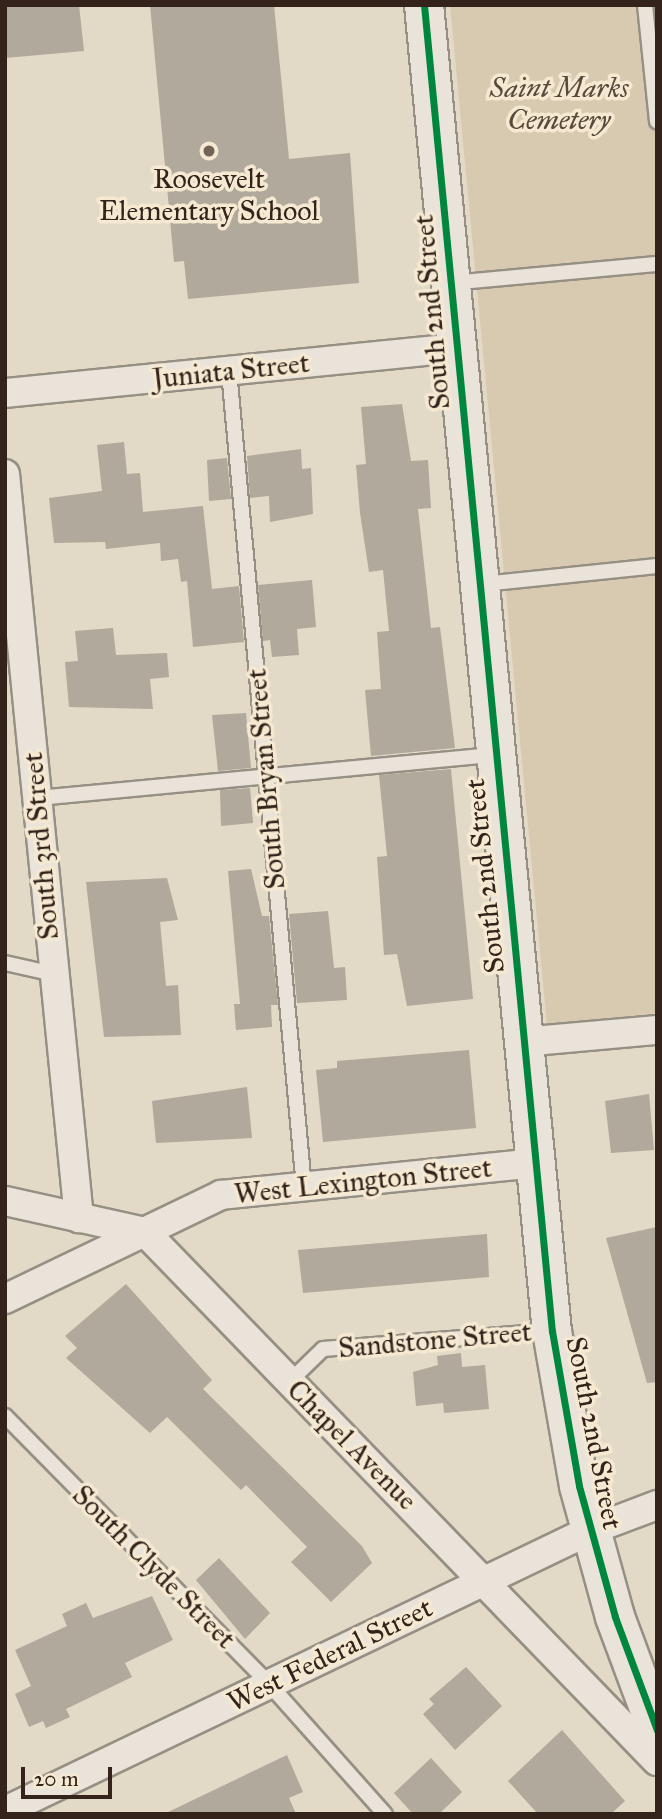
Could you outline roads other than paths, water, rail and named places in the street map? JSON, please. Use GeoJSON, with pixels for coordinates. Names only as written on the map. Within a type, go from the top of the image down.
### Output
{"type":"FeatureCollection","features":[{"type":"Feature","properties":{"kind":"street","name":"South 2nd Street"},"geometry":{"type":"LineString","coordinates":[[424,5],[494,755],[552,1331],[591,1530],[657,1730]]}},
{"type":"Feature","properties":{"kind":"street","name":"Juniata Street"},"geometry":{"type":"LineString","coordinates":[[5,393],[456,348]]}},
{"type":"Feature","properties":{"kind":"street","name":"South 3rd Street"},"geometry":{"type":"LineString","coordinates":[[5,474],[79,1218]]}},
{"type":"Feature","properties":{"kind":"street"},"geometry":{"type":"LineString","coordinates":[[523,1042],[657,1030]]}},
{"type":"Feature","properties":{"kind":"street","name":"West Lexington Street"},"geometry":{"type":"LineString","coordinates":[[5,1299],[221,1195],[534,1164]]}},
{"type":"Feature","properties":{"kind":"street"},"geometry":{"type":"LineString","coordinates":[[5,1201],[145,1232]]}},
{"type":"Feature","properties":{"kind":"street","name":"Chapel Avenue"},"geometry":{"type":"LineString","coordinates":[[145,1232],[289,1382],[486,1579],[657,1761]]}},
{"type":"Feature","properties":{"kind":"street","name":"West Federal Street"},"geometry":{"type":"LineString","coordinates":[[5,1811],[486,1579],[591,1530],[657,1505]]}},
{"type":"Feature","properties":{"kind":"lane"},"geometry":{"type":"LineString","coordinates":[[645,5],[657,121]]}},
{"type":"Feature","properties":{"kind":"lane"},"geometry":{"type":"LineString","coordinates":[[450,284],[657,264]]}},
{"type":"Feature","properties":{"kind":"lane","name":"South Bryan Street"},"geometry":{"type":"LineString","coordinates":[[229,371],[304,1187]]}},
{"type":"Feature","properties":{"kind":"lane"},"geometry":{"type":"LineString","coordinates":[[478,584],[657,566]]}},
{"type":"Feature","properties":{"kind":"lane"},"geometry":{"type":"LineString","coordinates":[[37,798],[494,755]]}},
{"type":"Feature","properties":{"kind":"lane"},"geometry":{"type":"LineString","coordinates":[[5,963],[54,974]]}},
{"type":"Feature","properties":{"kind":"lane","name":"Sandstone Street"},"geometry":{"type":"LineString","coordinates":[[289,1382],[323,1349],[552,1331]]}},
{"type":"Feature","properties":{"kind":"lane","name":"South Clyde Street"},"geometry":{"type":"LineString","coordinates":[[5,1416],[269,1684],[385,1814]]}},
{"type":"Feature","properties":{"kind":"place","name":"Roosevelt Elementary School"},"geometry":{"type":"Point","coordinates":[209,151]}},
{"type":"Feature","properties":{"kind":"park label","name":"Saint Marks Cemetery"},"geometry":{"type":"Point","coordinates":[559,104]}}]}
